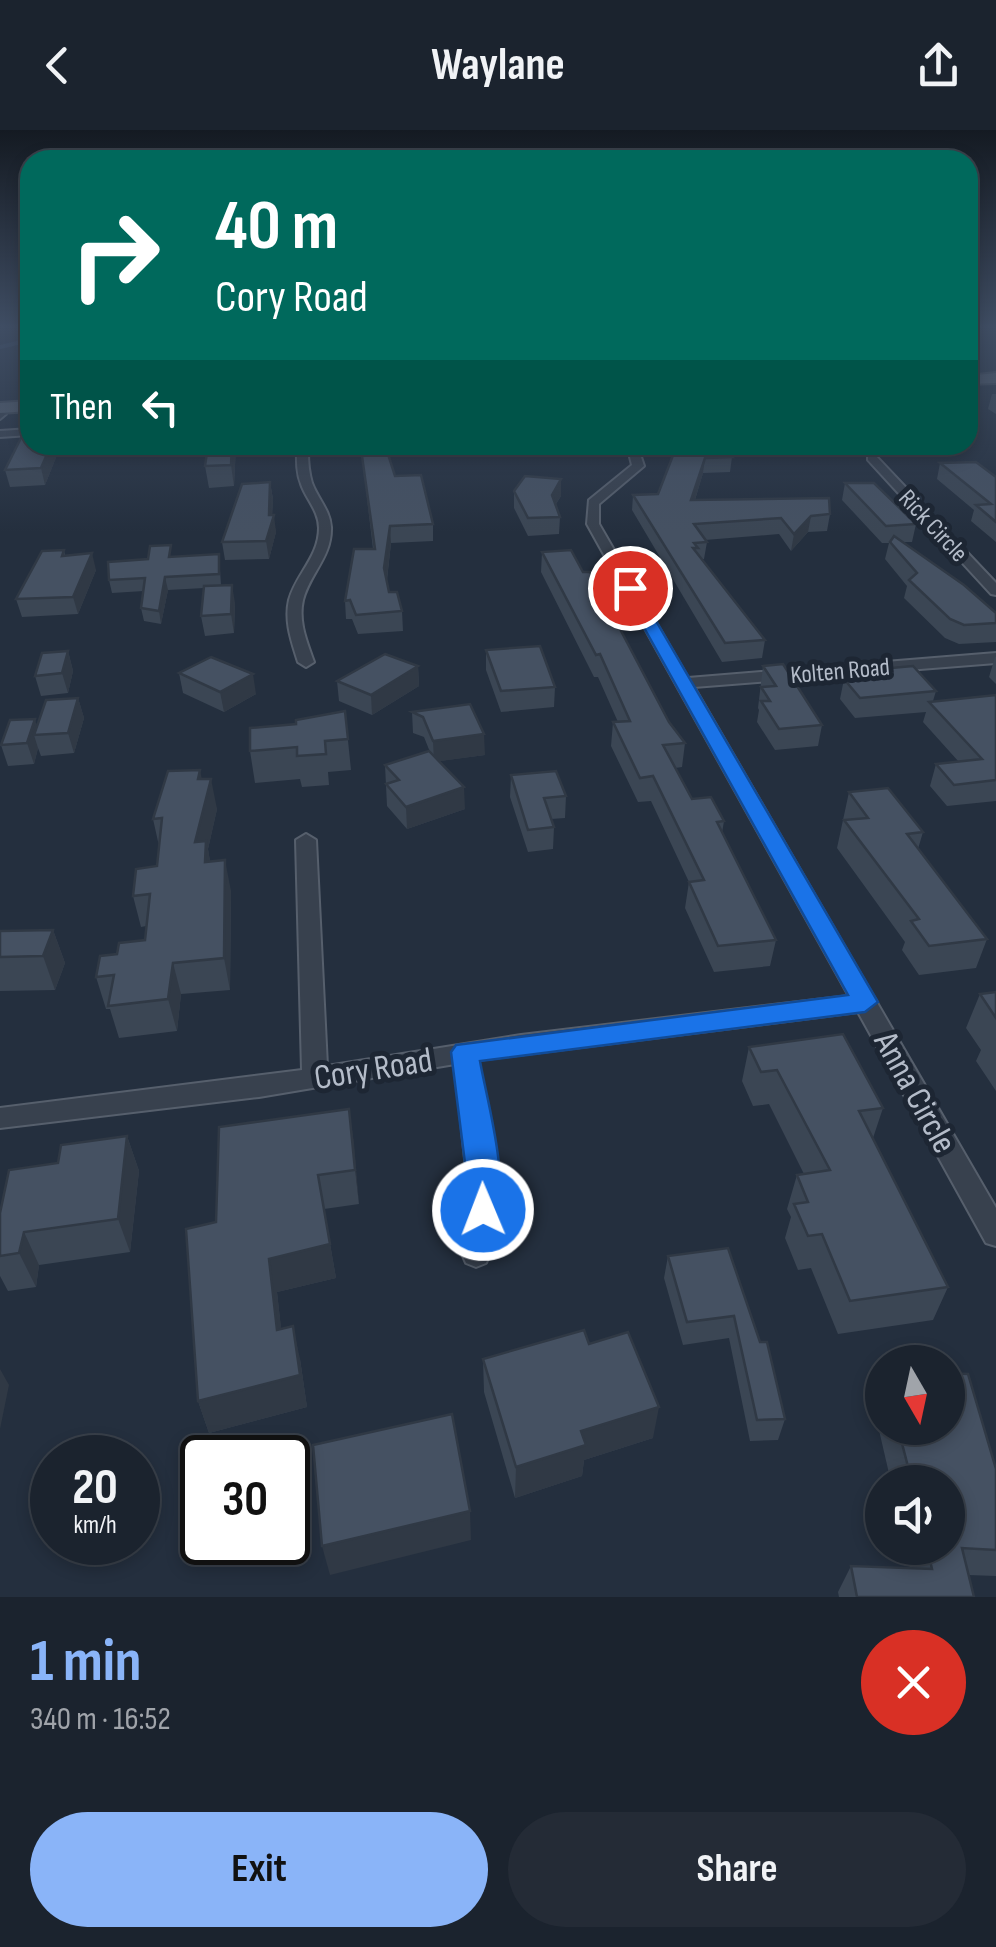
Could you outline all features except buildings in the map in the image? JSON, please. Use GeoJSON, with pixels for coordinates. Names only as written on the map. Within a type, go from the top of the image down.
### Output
{"type":"FeatureCollection","features":[{"type":"Feature","properties":{"kind":"street"},"geometry":{"type":"LineString","coordinates":[[303,455],[304,478],[323,512],[326,532],[293,611],[296,637],[306,662]]}},
{"type":"Feature","properties":{"kind":"street","name":"Anna Circle"},"geometry":{"type":"LineString","coordinates":[[637,455],[634,472],[598,497],[591,518],[996,1234]]}},
{"type":"Feature","properties":{"kind":"street","name":"Rick Circle"},"geometry":{"type":"LineString","coordinates":[[872,458],[996,591]]}},
{"type":"Feature","properties":{"kind":"street","name":"Kolten Road"},"geometry":{"type":"LineString","coordinates":[[684,683],[996,658]]}},
{"type":"Feature","properties":{"kind":"street"},"geometry":{"type":"LineString","coordinates":[[306,840],[315,1078]]}},
{"type":"Feature","properties":{"kind":"street","name":"Cory Road"},"geometry":{"type":"LineString","coordinates":[[0,1118],[315,1078],[465,1052],[865,1002]]}},
{"type":"Feature","properties":{"kind":"street"},"geometry":{"type":"LineString","coordinates":[[465,1052],[483,1166],[476,1254]]}},
{"type":"Feature","properties":{"kind":"route"},"geometry":{"type":"LineString","coordinates":[[483,1210],[483,1166],[465,1052],[865,1002],[630,588]]}}]}
